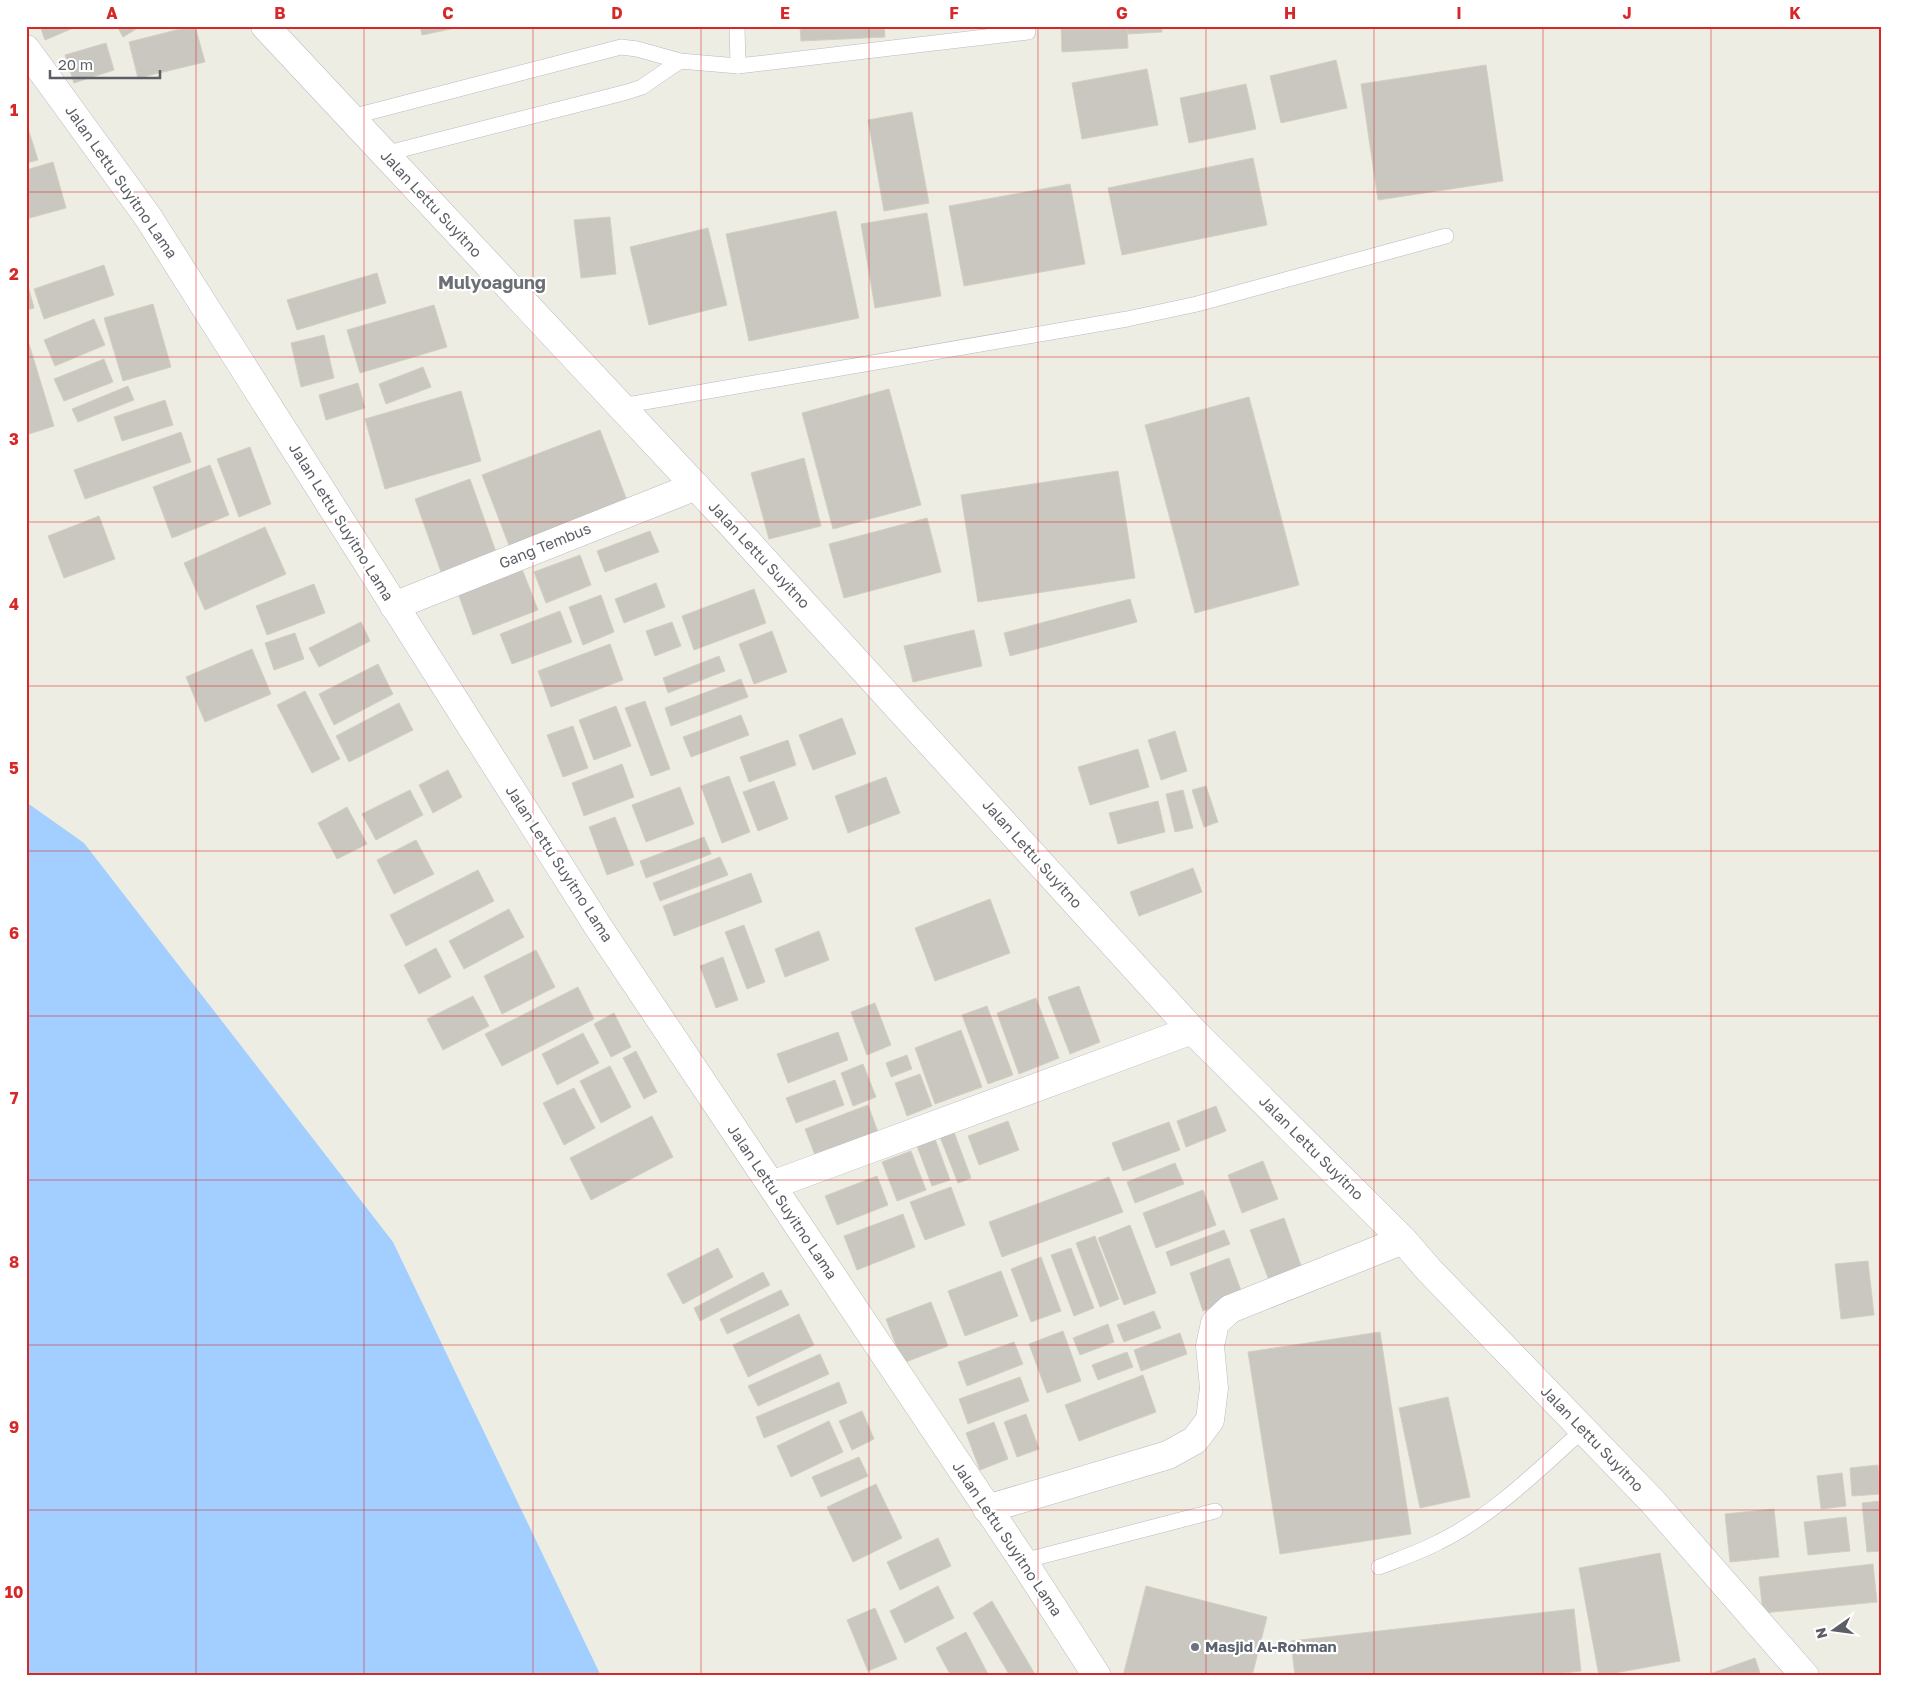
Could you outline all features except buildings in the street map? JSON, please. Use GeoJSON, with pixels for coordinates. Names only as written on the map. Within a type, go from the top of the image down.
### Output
{"type":"FeatureCollection","features":[{"type":"Feature","properties":{"kind":"main road","name":"Jalan Lettu Suyitno"},"geometry":{"type":"LineString","coordinates":[[265,26],[696,486],[1192,1030],[1403,1240],[1429,1270],[1653,1502],[1805,1676]]}},
{"type":"Feature","properties":{"kind":"main road","name":"Jalan Lettu Suyitno Lama"},"geometry":{"type":"LineString","coordinates":[[26,49],[148,217],[599,928],[772,1185],[1097,1676]]}},
{"type":"Feature","properties":{"kind":"main road","name":"Gang Tembus"},"geometry":{"type":"LineString","coordinates":[[394,606],[696,486]]}},
{"type":"Feature","properties":{"kind":"main road"},"geometry":{"type":"LineString","coordinates":[[772,1185],[1192,1030]]}},
{"type":"Feature","properties":{"kind":"main road"},"geometry":{"type":"LineString","coordinates":[[987,1508],[1168,1455],[1195,1440],[1210,1420],[1214,1388],[1210,1346],[1215,1323],[1230,1309],[1403,1240]]}},
{"type":"Feature","properties":{"kind":"lane"},"geometry":{"type":"LineString","coordinates":[[737,26],[738,66]]}},
{"type":"Feature","properties":{"kind":"lane"},"geometry":{"type":"LineString","coordinates":[[351,117],[621,47],[637,49],[680,61],[738,66],[1028,32]]}},
{"type":"Feature","properties":{"kind":"lane"},"geometry":{"type":"LineString","coordinates":[[384,154],[627,92],[642,87],[680,61]]}},
{"type":"Feature","properties":{"kind":"lane"},"geometry":{"type":"LineString","coordinates":[[621,406],[1127,320],[1206,302],[1446,236]]}},
{"type":"Feature","properties":{"kind":"lane"},"geometry":{"type":"LineString","coordinates":[[1379,1567],[1440,1542],[1473,1522],[1507,1497],[1583,1430]]}},
{"type":"Feature","properties":{"kind":"lane"},"geometry":{"type":"LineString","coordinates":[[1022,1562],[1215,1511]]}},
{"type":"Feature","properties":{"kind":"water"},"geometry":{"type":"Polygon","coordinates":[[[26,802],[84,843],[393,1242],[601,1676],[26,1676],[26,802]]]}},
{"type":"Feature","properties":{"kind":"place","name":"Masjid Al-Rohman"},"geometry":{"type":"Point","coordinates":[1195,1647]}},
{"type":"Feature","properties":{"kind":"district","name":"Mulyoagung"},"geometry":{"type":"Point","coordinates":[492,283]}}]}
